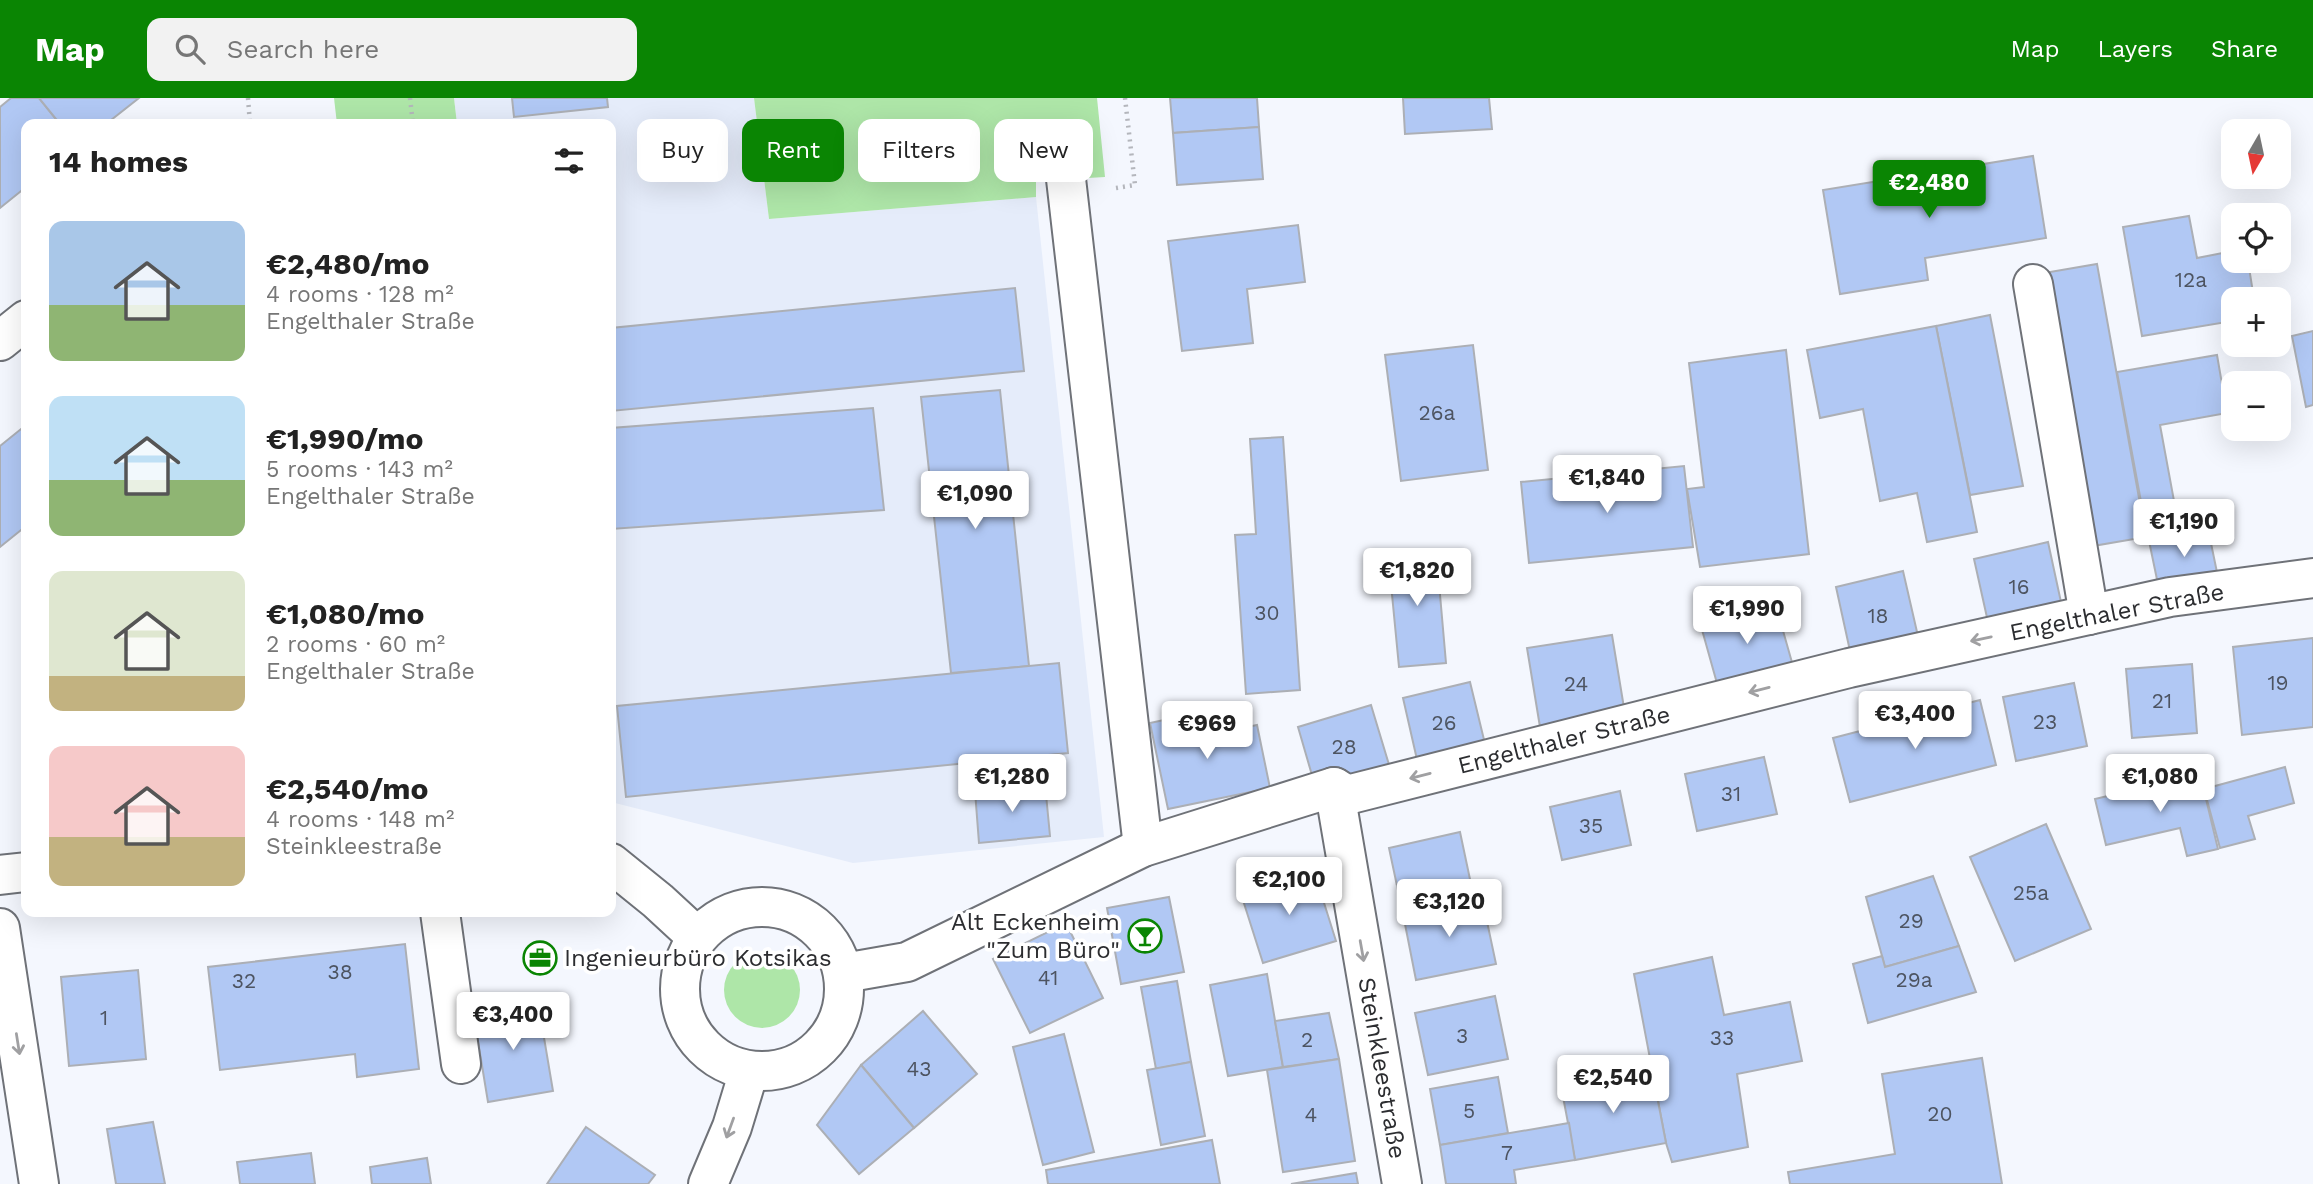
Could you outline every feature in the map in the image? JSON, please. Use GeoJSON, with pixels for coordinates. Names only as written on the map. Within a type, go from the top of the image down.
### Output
{"type":"FeatureCollection","features":[{"type":"Feature","properties":{"kind":"street"},"geometry":{"type":"LineString","coordinates":[[1067,186],[1143,847]]}},
{"type":"Feature","properties":{"kind":"street"},"geometry":{"type":"LineString","coordinates":[[2033,285],[2089,615]]}},
{"type":"Feature","properties":{"kind":"street"},"geometry":{"type":"LineString","coordinates":[[0,341],[21,324]]}},
{"type":"Feature","properties":{"kind":"street","name":"Engelthaler Straße"},"geometry":{"type":"LineString","coordinates":[[844,973],[907,962],[1143,847],[1334,787],[1347,794],[1849,668],[2170,597],[2313,578]]}},
{"type":"Feature","properties":{"kind":"street","name":"Steinkleestraße"},"geometry":{"type":"LineString","coordinates":[[1334,787],[1402,1184]]}},
{"type":"Feature","properties":{"kind":"street"},"geometry":{"type":"LineString","coordinates":[[616,867],[697,937]]}},
{"type":"Feature","properties":{"kind":"street"},"geometry":{"type":"LineString","coordinates":[[0,875],[21,873]]}},
{"type":"Feature","properties":{"kind":"street"},"geometry":{"type":"LineString","coordinates":[[746,907],[775,907],[808,920],[829,941],[844,973],[844,1006],[831,1035],[811,1057],[779,1071],[749,1071],[715,1058],[694,1038],[680,1005],[680,976],[697,937],[713,922],[746,907]]}},
{"type":"Feature","properties":{"kind":"street"},"geometry":{"type":"LineString","coordinates":[[441,917],[461,1064]]}},
{"type":"Feature","properties":{"kind":"street"},"geometry":{"type":"LineString","coordinates":[[0,928],[39,1184]]}},
{"type":"Feature","properties":{"kind":"street"},"geometry":{"type":"LineString","coordinates":[[708,1184],[732,1127],[749,1071]]}},
{"type":"Feature","properties":{"kind":"path"},"geometry":{"type":"LineString","coordinates":[[248,98],[250,119]]}},
{"type":"Feature","properties":{"kind":"path"},"geometry":{"type":"LineString","coordinates":[[411,98],[413,119]]}},
{"type":"Feature","properties":{"kind":"path"},"geometry":{"type":"LineString","coordinates":[[1067,186],[1135,185],[1125,98]]}},
{"type":"Feature","properties":{"kind":"shaded area"},"geometry":{"type":"Polygon","coordinates":[[[454,98],[754,98],[757,119],[742,119],[742,182],[764,182],[769,219],[1036,197],[1104,837],[853,863],[616,803],[616,119],[456,119],[454,98]]]}},
{"type":"Feature","properties":{"kind":"green space"},"geometry":{"type":"Polygon","coordinates":[[[334,98],[454,98],[456,119],[336,119],[334,98]]]}},
{"type":"Feature","properties":{"kind":"green space"},"geometry":{"type":"Polygon","coordinates":[[[754,98],[1097,98],[1105,177],[1093,178],[1093,119],[994,119],[994,182],[1036,182],[1036,197],[769,219],[764,182],[844,182],[844,119],[757,119],[754,98]]]}},
{"type":"Feature","properties":{"kind":"green space"},"geometry":{"type":"Polygon","coordinates":[[[762,952],[777,955],[789,963],[797,975],[800,990],[797,1005],[789,1017],[777,1025],[762,1028],[747,1025],[735,1017],[727,1005],[724,990],[727,975],[735,963],[747,955],[762,952]]]}},
{"type":"Feature","properties":{"kind":"building"},"geometry":{"type":"Polygon","coordinates":[[[11,98],[39,98],[56,119],[21,119],[21,191],[0,208],[0,107],[11,98]]]}},
{"type":"Feature","properties":{"kind":"building"},"geometry":{"type":"Polygon","coordinates":[[[39,98],[139,98],[112,119],[56,119],[39,98]]]}},
{"type":"Feature","properties":{"kind":"building"},"geometry":{"type":"Polygon","coordinates":[[[512,98],[607,98],[608,107],[514,117],[512,98]]]}},
{"type":"Feature","properties":{"kind":"building"},"geometry":{"type":"Polygon","coordinates":[[[1170,98],[1257,98],[1259,127],[1173,133],[1170,98]]]}},
{"type":"Feature","properties":{"kind":"building"},"geometry":{"type":"Polygon","coordinates":[[[1403,98],[1489,98],[1492,129],[1405,134],[1403,98]]]}},
{"type":"Feature","properties":{"kind":"building"},"geometry":{"type":"Polygon","coordinates":[[[1259,127],[1263,179],[1177,185],[1173,133],[1259,127]]]}},
{"type":"Feature","properties":{"kind":"building"},"geometry":{"type":"Polygon","coordinates":[[[2033,156],[2046,238],[1925,258],[1928,280],[1840,294],[1823,190],[2033,156]]]}},
{"type":"Feature","properties":{"kind":"building"},"geometry":{"type":"Polygon","coordinates":[[[2189,216],[2197,258],[2221,253],[2221,273],[2250,273],[2252,287],[2221,287],[2221,323],[2142,336],[2123,227],[2189,216]]]}},
{"type":"Feature","properties":{"kind":"building"},"geometry":{"type":"Polygon","coordinates":[[[1298,225],[1305,282],[1247,289],[1253,343],[1182,351],[1168,241],[1298,225]]]}},
{"type":"Feature","properties":{"kind":"building"},"geometry":{"type":"Polygon","coordinates":[[[2097,264],[2146,537],[2093,546],[2044,273],[2097,264]]]}},
{"type":"Feature","properties":{"kind":"building"},"geometry":{"type":"Polygon","coordinates":[[[1015,288],[1024,371],[616,411],[616,328],[1015,288]]]}},
{"type":"Feature","properties":{"kind":"building"},"geometry":{"type":"Polygon","coordinates":[[[1990,315],[2023,486],[1970,495],[1936,326],[1990,315]]]}},
{"type":"Feature","properties":{"kind":"building"},"geometry":{"type":"Polygon","coordinates":[[[1936,326],[1977,532],[1927,542],[1917,493],[1880,501],[1863,409],[1820,418],[1807,350],[1936,326]]]}},
{"type":"Feature","properties":{"kind":"building"},"geometry":{"type":"Polygon","coordinates":[[[2313,331],[2313,405],[2306,407],[2292,336],[2313,331]]]}},
{"type":"Feature","properties":{"kind":"building"},"geometry":{"type":"Polygon","coordinates":[[[1473,345],[1488,470],[1401,481],[1385,355],[1473,345]]]}},
{"type":"Feature","properties":{"kind":"building"},"geometry":{"type":"Polygon","coordinates":[[[1786,350],[1809,554],[1700,567],[1687,489],[1704,487],[1689,363],[1786,350]]]}},
{"type":"Feature","properties":{"kind":"building"},"geometry":{"type":"Polygon","coordinates":[[[2217,355],[2221,378],[2221,414],[2160,425],[2179,528],[2147,534],[2117,372],[2217,355]]]}},
{"type":"Feature","properties":{"kind":"building"},"geometry":{"type":"Polygon","coordinates":[[[1000,390],[1029,666],[951,673],[921,397],[1000,390]]]}},
{"type":"Feature","properties":{"kind":"building"},"geometry":{"type":"Polygon","coordinates":[[[873,408],[884,510],[616,529],[616,428],[873,408]]]}},
{"type":"Feature","properties":{"kind":"building"},"geometry":{"type":"Polygon","coordinates":[[[21,429],[21,530],[0,547],[0,446],[21,429]]]}},
{"type":"Feature","properties":{"kind":"building"},"geometry":{"type":"Polygon","coordinates":[[[1283,437],[1300,690],[1246,694],[1235,535],[1256,534],[1250,439],[1283,437]]]}},
{"type":"Feature","properties":{"kind":"building"},"geometry":{"type":"Polygon","coordinates":[[[1684,466],[1693,547],[1529,563],[1521,482],[1684,466]]]}},
{"type":"Feature","properties":{"kind":"building"},"geometry":{"type":"Polygon","coordinates":[[[2207,524],[2219,582],[2160,594],[2148,536],[2207,524]]]}},
{"type":"Feature","properties":{"kind":"building"},"geometry":{"type":"Polygon","coordinates":[[[2048,542],[2064,616],[1990,631],[1974,559],[2048,542]]]}},
{"type":"Feature","properties":{"kind":"building"},"geometry":{"type":"Polygon","coordinates":[[[1436,549],[1446,663],[1399,667],[1388,553],[1436,549]]]}},
{"type":"Feature","properties":{"kind":"building"},"geometry":{"type":"Polygon","coordinates":[[[1903,571],[1920,645],[1852,660],[1836,587],[1903,571]]]}},
{"type":"Feature","properties":{"kind":"building"},"geometry":{"type":"Polygon","coordinates":[[[1774,599],[1795,673],[1720,694],[1699,619],[1774,599]]]}},
{"type":"Feature","properties":{"kind":"building"},"geometry":{"type":"Polygon","coordinates":[[[1612,635],[1626,720],[1541,733],[1527,648],[1612,635]]]}},
{"type":"Feature","properties":{"kind":"building"},"geometry":{"type":"Polygon","coordinates":[[[2313,638],[2313,727],[2242,735],[2233,647],[2313,638]]]}},
{"type":"Feature","properties":{"kind":"building"},"geometry":{"type":"Polygon","coordinates":[[[1059,663],[1068,753],[626,797],[617,706],[1059,663]]]}},
{"type":"Feature","properties":{"kind":"building"},"geometry":{"type":"Polygon","coordinates":[[[2192,664],[2197,733],[2132,738],[2126,669],[2192,664]]]}},
{"type":"Feature","properties":{"kind":"building"},"geometry":{"type":"Polygon","coordinates":[[[1470,682],[1486,748],[1418,764],[1403,698],[1470,682]]]}},
{"type":"Feature","properties":{"kind":"building"},"geometry":{"type":"Polygon","coordinates":[[[2074,683],[2087,746],[2016,761],[2003,697],[2074,683]]]}},
{"type":"Feature","properties":{"kind":"building"},"geometry":{"type":"Polygon","coordinates":[[[1980,700],[1996,765],[1850,802],[1833,738],[1980,700]]]}},
{"type":"Feature","properties":{"kind":"building"},"geometry":{"type":"Polygon","coordinates":[[[1371,705],[1390,768],[1316,789],[1298,727],[1371,705]]]}},
{"type":"Feature","properties":{"kind":"building"},"geometry":{"type":"Polygon","coordinates":[[[1201,712],[1206,736],[1257,725],[1270,788],[1168,809],[1150,723],[1201,712]]]}},
{"type":"Feature","properties":{"kind":"building"},"geometry":{"type":"Polygon","coordinates":[[[1764,757],[1777,814],[1697,831],[1685,774],[1764,757]]]}},
{"type":"Feature","properties":{"kind":"building"},"geometry":{"type":"Polygon","coordinates":[[[2285,767],[2294,803],[2248,816],[2255,839],[2220,848],[2204,789],[2285,767]]]}},
{"type":"Feature","properties":{"kind":"building"},"geometry":{"type":"Polygon","coordinates":[[[2200,774],[2218,849],[2187,856],[2180,828],[2106,845],[2095,799],[2200,774]]]}},
{"type":"Feature","properties":{"kind":"building"},"geometry":{"type":"Polygon","coordinates":[[[1045,784],[1050,836],[979,843],[975,791],[1045,784]]]}},
{"type":"Feature","properties":{"kind":"building"},"geometry":{"type":"Polygon","coordinates":[[[1620,791],[1631,845],[1562,860],[1550,807],[1620,791]]]}},
{"type":"Feature","properties":{"kind":"building"},"geometry":{"type":"Polygon","coordinates":[[[2046,824],[2091,929],[2015,961],[1970,857],[2046,824]]]}},
{"type":"Feature","properties":{"kind":"building"},"geometry":{"type":"Polygon","coordinates":[[[1460,832],[1471,884],[1400,900],[1389,848],[1460,832]]]}},
{"type":"Feature","properties":{"kind":"building"},"geometry":{"type":"Polygon","coordinates":[[[1314,871],[1336,941],[1263,963],[1241,894],[1314,871]]]}},
{"type":"Feature","properties":{"kind":"building"},"geometry":{"type":"Polygon","coordinates":[[[1933,876],[1959,946],[1885,967],[1866,897],[1933,876]]]}},
{"type":"Feature","properties":{"kind":"building"},"geometry":{"type":"Polygon","coordinates":[[[1169,897],[1184,972],[1121,984],[1107,908],[1169,897]]]}},
{"type":"Feature","properties":{"kind":"building"},"geometry":{"type":"Polygon","coordinates":[[[1482,898],[1496,964],[1416,980],[1403,914],[1482,898]]]}},
{"type":"Feature","properties":{"kind":"building"},"geometry":{"type":"Polygon","coordinates":[[[1066,923],[1103,998],[1030,1033],[993,959],[1066,923]]]}},
{"type":"Feature","properties":{"kind":"building"},"geometry":{"type":"Polygon","coordinates":[[[405,944],[419,1069],[357,1077],[355,1054],[220,1070],[208,967],[405,944]]]}},
{"type":"Feature","properties":{"kind":"building"},"geometry":{"type":"Polygon","coordinates":[[[1959,946],[1976,992],[1868,1023],[1853,964],[1882,956],[1885,967],[1959,946]]]}},
{"type":"Feature","properties":{"kind":"building"},"geometry":{"type":"Polygon","coordinates":[[[1712,957],[1724,1015],[1790,1002],[1802,1061],[1737,1074],[1748,1147],[1672,1162],[1666,1143],[1634,974],[1712,957]]]}},
{"type":"Feature","properties":{"kind":"building"},"geometry":{"type":"Polygon","coordinates":[[[138,970],[146,1059],[69,1066],[61,977],[138,970]]]}},
{"type":"Feature","properties":{"kind":"building"},"geometry":{"type":"Polygon","coordinates":[[[1267,974],[1283,1067],[1228,1076],[1210,985],[1267,974]]]}},
{"type":"Feature","properties":{"kind":"building"},"geometry":{"type":"Polygon","coordinates":[[[1177,981],[1191,1062],[1156,1069],[1141,987],[1177,981]]]}},
{"type":"Feature","properties":{"kind":"building"},"geometry":{"type":"Polygon","coordinates":[[[1495,996],[1508,1059],[1428,1075],[1415,1013],[1495,996]]]}},
{"type":"Feature","properties":{"kind":"building"},"geometry":{"type":"Polygon","coordinates":[[[538,1002],[553,1091],[488,1102],[473,1011],[538,1002]]]}},
{"type":"Feature","properties":{"kind":"building"},"geometry":{"type":"Polygon","coordinates":[[[923,1011],[977,1074],[914,1128],[861,1065],[923,1011]]]}},
{"type":"Feature","properties":{"kind":"building"},"geometry":{"type":"Polygon","coordinates":[[[1329,1013],[1339,1059],[1283,1067],[1275,1021],[1329,1013]]]}},
{"type":"Feature","properties":{"kind":"building"},"geometry":{"type":"Polygon","coordinates":[[[1064,1034],[1094,1152],[1043,1165],[1013,1047],[1064,1034]]]}},
{"type":"Feature","properties":{"kind":"building"},"geometry":{"type":"Polygon","coordinates":[[[1982,1058],[2002,1184],[1790,1184],[1788,1172],[1895,1154],[1882,1074],[1982,1058]]]}},
{"type":"Feature","properties":{"kind":"building"},"geometry":{"type":"Polygon","coordinates":[[[1339,1059],[1355,1161],[1283,1172],[1267,1070],[1339,1059]]]}},
{"type":"Feature","properties":{"kind":"building"},"geometry":{"type":"Polygon","coordinates":[[[1191,1062],[1205,1136],[1161,1145],[1147,1070],[1191,1062]]]}},
{"type":"Feature","properties":{"kind":"building"},"geometry":{"type":"Polygon","coordinates":[[[861,1065],[914,1128],[859,1174],[817,1125],[861,1065]]]}},
{"type":"Feature","properties":{"kind":"building"},"geometry":{"type":"Polygon","coordinates":[[[1652,1070],[1666,1143],[1575,1160],[1561,1086],[1652,1070]]]}},
{"type":"Feature","properties":{"kind":"building"},"geometry":{"type":"Polygon","coordinates":[[[1498,1077],[1508,1133],[1440,1145],[1430,1089],[1498,1077]]]}},
{"type":"Feature","properties":{"kind":"building"},"geometry":{"type":"Polygon","coordinates":[[[153,1122],[165,1184],[116,1184],[107,1129],[153,1122]]]}},
{"type":"Feature","properties":{"kind":"building"},"geometry":{"type":"Polygon","coordinates":[[[1569,1123],[1575,1160],[1514,1170],[1516,1184],[1446,1184],[1440,1145],[1569,1123]]]}},
{"type":"Feature","properties":{"kind":"building"},"geometry":{"type":"Polygon","coordinates":[[[586,1127],[655,1175],[648,1184],[547,1184],[586,1127]]]}},
{"type":"Feature","properties":{"kind":"building"},"geometry":{"type":"Polygon","coordinates":[[[1212,1140],[1220,1184],[1048,1184],[1046,1170],[1212,1140]]]}},
{"type":"Feature","properties":{"kind":"building"},"geometry":{"type":"Polygon","coordinates":[[[311,1153],[315,1184],[240,1184],[237,1162],[311,1153]]]}},
{"type":"Feature","properties":{"kind":"building"},"geometry":{"type":"Polygon","coordinates":[[[427,1158],[431,1184],[372,1184],[370,1167],[427,1158]]]}},
{"type":"Feature","properties":{"kind":"building"},"geometry":{"type":"Polygon","coordinates":[[[1356,1173],[1358,1184],[1291,1184],[1356,1173]]]}},
{"type":"Feature","properties":{"kind":"place","name":"Alt Eckenheim \"Zum Büro\""},"geometry":{"type":"Point","coordinates":[1145,936]}},
{"type":"Feature","properties":{"kind":"place","name":"Ingenieurbüro Kotsikas"},"geometry":{"type":"Point","coordinates":[540,958]}}]}
